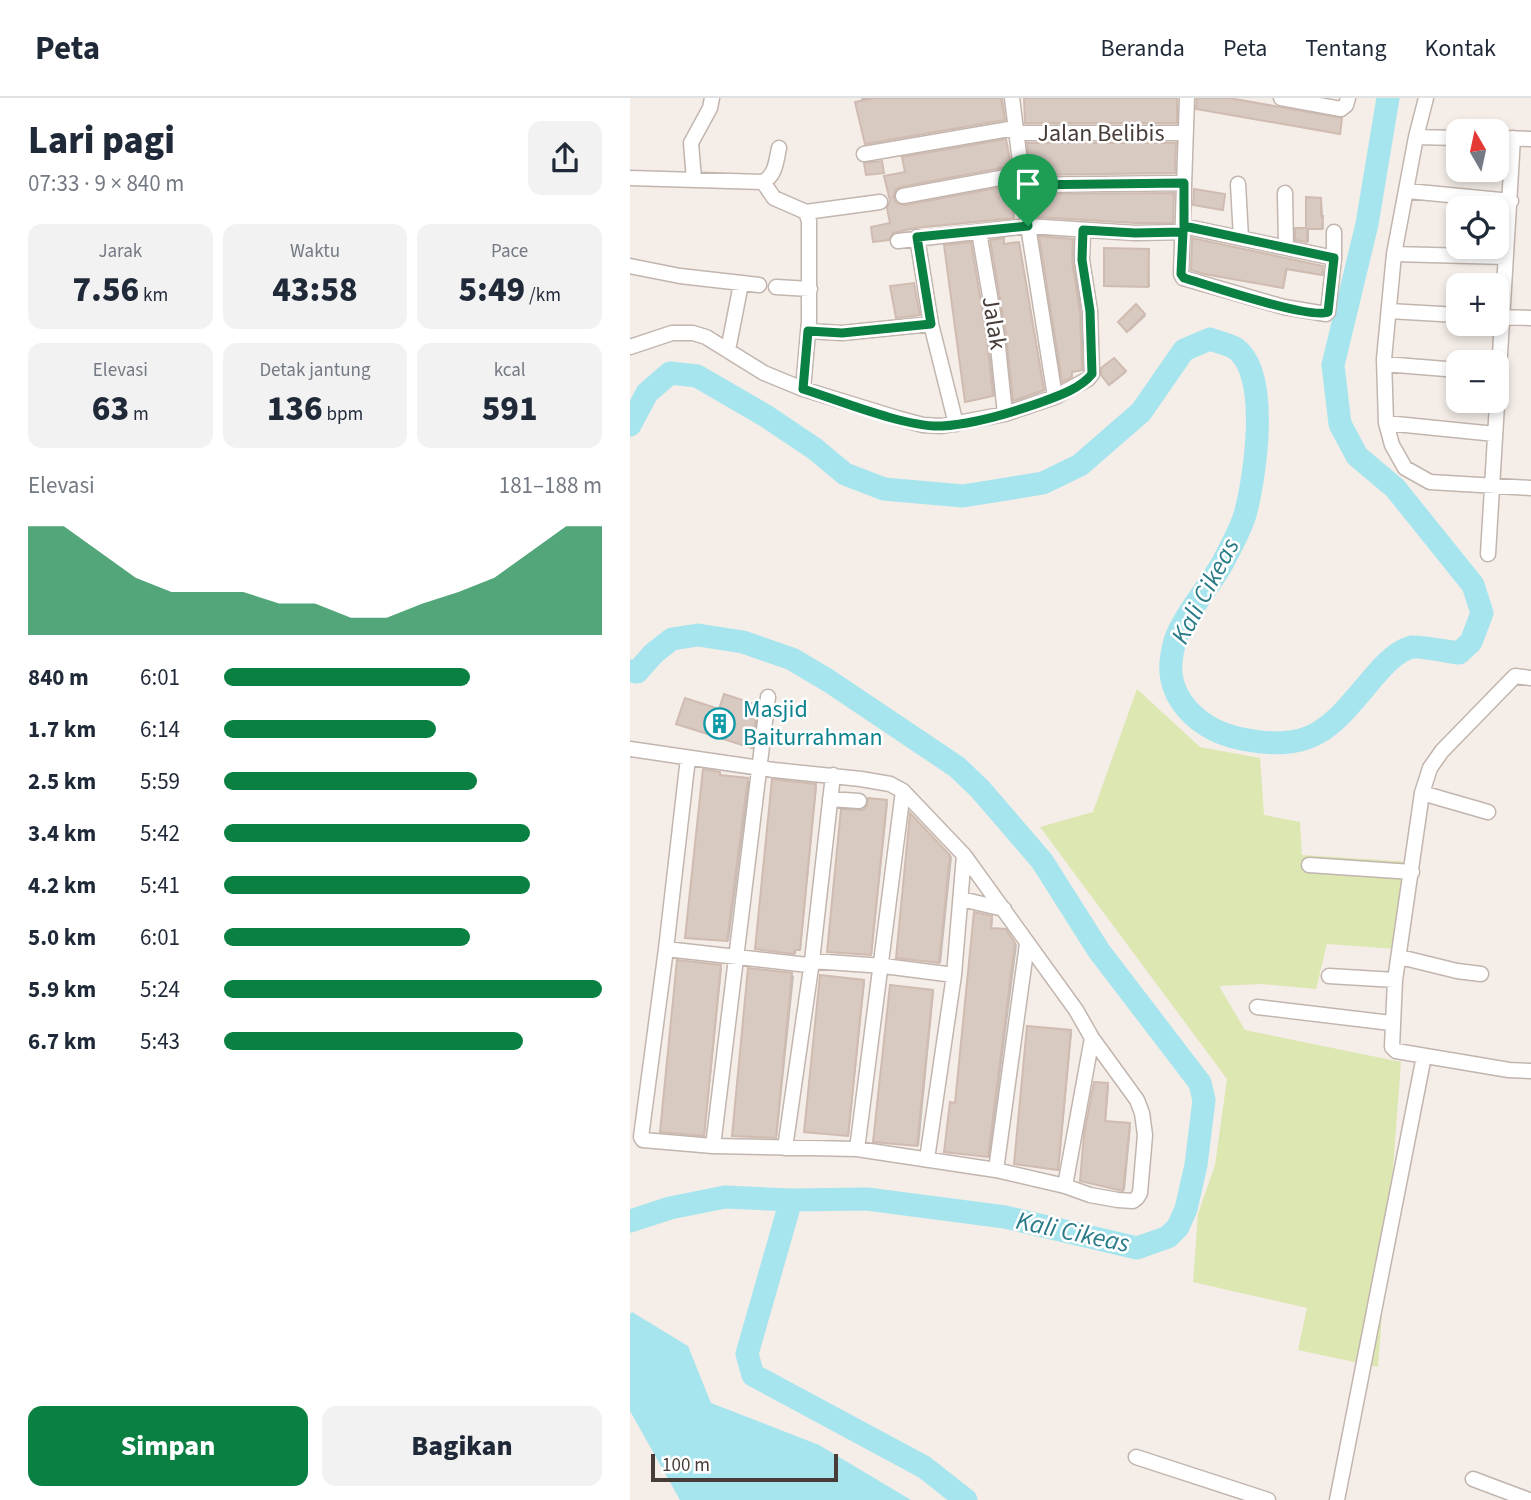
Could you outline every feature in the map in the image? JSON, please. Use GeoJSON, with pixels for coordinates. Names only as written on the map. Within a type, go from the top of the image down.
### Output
{"type":"FeatureCollection","features":[{"type":"Feature","properties":{"kind":"street"},"geometry":{"type":"LineString","coordinates":[[694,179],[691,143],[710,108],[712,98]]}},
{"type":"Feature","properties":{"kind":"street"},"geometry":{"type":"LineString","coordinates":[[1012,98],[1028,226],[1055,397]]}},
{"type":"Feature","properties":{"kind":"street"},"geometry":{"type":"LineString","coordinates":[[1187,98],[1181,274],[1184,278],[1284,307],[1322,314],[1328,312],[1334,232]]}},
{"type":"Feature","properties":{"kind":"street"},"geometry":{"type":"LineString","coordinates":[[1281,98],[1340,109],[1346,105],[1348,98]]}},
{"type":"Feature","properties":{"kind":"street"},"geometry":{"type":"LineString","coordinates":[[1426,98],[1394,254],[1384,364],[1386,423],[1398,459],[1405,468],[1420,478],[1444,484],[1531,488]]}},
{"type":"Feature","properties":{"kind":"street","name":"Jalan Belibis"},"geometry":{"type":"LineString","coordinates":[[864,153],[1016,131],[1186,133]]}},
{"type":"Feature","properties":{"kind":"street"},"geometry":{"type":"LineString","coordinates":[[1416,137],[1446,138]]}},
{"type":"Feature","properties":{"kind":"street"},"geometry":{"type":"LineString","coordinates":[[1509,138],[1531,139]]}},
{"type":"Feature","properties":{"kind":"street"},"geometry":{"type":"LineString","coordinates":[[1509,223],[1513,138]]}},
{"type":"Feature","properties":{"kind":"street"},"geometry":{"type":"LineString","coordinates":[[630,178],[763,182],[769,179],[774,171],[779,148]]}},
{"type":"Feature","properties":{"kind":"street"},"geometry":{"type":"LineString","coordinates":[[903,196],[1023,180],[1184,183]]}},
{"type":"Feature","properties":{"kind":"street"},"geometry":{"type":"LineString","coordinates":[[763,182],[774,198],[806,212],[880,202]]}},
{"type":"Feature","properties":{"kind":"street"},"geometry":{"type":"LineString","coordinates":[[1238,184],[1241,238]]}},
{"type":"Feature","properties":{"kind":"street"},"geometry":{"type":"LineString","coordinates":[[1408,191],[1511,201]]}},
{"type":"Feature","properties":{"kind":"street"},"geometry":{"type":"LineString","coordinates":[[1285,193],[1286,247]]}},
{"type":"Feature","properties":{"kind":"street"},"geometry":{"type":"LineString","coordinates":[[803,389],[810,289],[809,221],[806,212]]}},
{"type":"Feature","properties":{"kind":"street"},"geometry":{"type":"LineString","coordinates":[[898,240],[1028,226],[1135,233],[1183,229],[1241,238],[1334,258]]}},
{"type":"Feature","properties":{"kind":"street"},"geometry":{"type":"LineString","coordinates":[[630,347],[672,333],[693,333],[706,337],[764,373],[803,389],[923,425],[942,426],[1004,414],[1055,397],[1088,379],[1092,374],[1090,311],[1082,260],[1083,230]]}},
{"type":"Feature","properties":{"kind":"street","name":"Jalak"},"geometry":{"type":"LineString","coordinates":[[979,232],[997,337],[1004,414]]}},
{"type":"Feature","properties":{"kind":"street"},"geometry":{"type":"LineString","coordinates":[[917,237],[931,324],[956,424]]}},
{"type":"Feature","properties":{"kind":"street"},"geometry":{"type":"LineString","coordinates":[[1394,254],[1446,255]]}},
{"type":"Feature","properties":{"kind":"street"},"geometry":{"type":"LineString","coordinates":[[630,266],[680,276],[759,285]]}},
{"type":"Feature","properties":{"kind":"street"},"geometry":{"type":"LineString","coordinates":[[728,350],[741,284]]}},
{"type":"Feature","properties":{"kind":"street"},"geometry":{"type":"LineString","coordinates":[[776,287],[810,289]]}},
{"type":"Feature","properties":{"kind":"street"},"geometry":{"type":"LineString","coordinates":[[1389,311],[1446,313]]}},
{"type":"Feature","properties":{"kind":"street"},"geometry":{"type":"LineString","coordinates":[[1509,317],[1531,318]]}},
{"type":"Feature","properties":{"kind":"street"},"geometry":{"type":"LineString","coordinates":[[808,331],[842,333],[931,324]]}},
{"type":"Feature","properties":{"kind":"street"},"geometry":{"type":"LineString","coordinates":[[1384,364],[1446,369]]}},
{"type":"Feature","properties":{"kind":"street"},"geometry":{"type":"LineString","coordinates":[[1488,554],[1496,413]]}},
{"type":"Feature","properties":{"kind":"street"},"geometry":{"type":"LineString","coordinates":[[1386,423],[1495,434]]}},
{"type":"Feature","properties":{"kind":"street"},"geometry":{"type":"LineString","coordinates":[[1531,678],[1515,676],[1442,751],[1430,768],[1422,793],[1391,1023],[1393,1049],[1509,1070],[1531,1071]]}},
{"type":"Feature","properties":{"kind":"street"},"geometry":{"type":"LineString","coordinates":[[713,1146],[768,697]]}},
{"type":"Feature","properties":{"kind":"street"},"geometry":{"type":"LineString","coordinates":[[630,749],[760,768],[833,775],[890,784],[903,791],[964,855],[1129,1088],[1142,1113],[1145,1135],[1138,1198],[1118,1200],[996,1170],[857,1149],[646,1142],[641,1137],[688,758]]}},
{"type":"Feature","properties":{"kind":"street"},"geometry":{"type":"LineString","coordinates":[[785,1148],[812,961],[833,775]]}},
{"type":"Feature","properties":{"kind":"street"},"geometry":{"type":"LineString","coordinates":[[857,1149],[903,791]]}},
{"type":"Feature","properties":{"kind":"street"},"geometry":{"type":"LineString","coordinates":[[1422,793],[1488,811]]}},
{"type":"Feature","properties":{"kind":"street"},"geometry":{"type":"LineString","coordinates":[[830,799],[859,801]]}},
{"type":"Feature","properties":{"kind":"street"},"geometry":{"type":"LineString","coordinates":[[927,1159],[954,975],[964,855]]}},
{"type":"Feature","properties":{"kind":"street"},"geometry":{"type":"LineString","coordinates":[[1309,865],[1412,872]]}},
{"type":"Feature","properties":{"kind":"street"},"geometry":{"type":"LineString","coordinates":[[961,899],[1004,909]]}},
{"type":"Feature","properties":{"kind":"street"},"geometry":{"type":"LineString","coordinates":[[996,1170],[1027,944]]}},
{"type":"Feature","properties":{"kind":"street"},"geometry":{"type":"LineString","coordinates":[[666,949],[808,965],[812,961],[954,975]]}},
{"type":"Feature","properties":{"kind":"street"},"geometry":{"type":"LineString","coordinates":[[1400,957],[1481,974]]}},
{"type":"Feature","properties":{"kind":"street"},"geometry":{"type":"LineString","coordinates":[[1329,976],[1395,980]]}},
{"type":"Feature","properties":{"kind":"street"},"geometry":{"type":"LineString","coordinates":[[1258,1007],[1391,1023]]}},
{"type":"Feature","properties":{"kind":"street"},"geometry":{"type":"LineString","coordinates":[[1065,1186],[1092,1038]]}},
{"type":"Feature","properties":{"kind":"street"},"geometry":{"type":"LineString","coordinates":[[1337,1500],[1424,1056]]}},
{"type":"Feature","properties":{"kind":"street"},"geometry":{"type":"LineString","coordinates":[[1136,1457],[1268,1500]]}},
{"type":"Feature","properties":{"kind":"street"},"geometry":{"type":"LineString","coordinates":[[1473,1479],[1529,1500]]}},
{"type":"Feature","properties":{"kind":"green space"},"geometry":{"type":"Polygon","coordinates":[[[1137,689],[1200,747],[1260,758],[1264,815],[1300,822],[1302,855],[1412,862],[1397,949],[1327,944],[1316,989],[1261,984],[1219,986],[1245,1030],[1401,1062],[1378,1367],[1298,1350],[1307,1308],[1193,1282],[1198,1214],[1215,1165],[1227,1079],[1040,827],[1093,812],[1137,689]]]}},
{"type":"Feature","properties":{"kind":"water"},"geometry":{"type":"Polygon","coordinates":[[[632,1312],[688,1346],[711,1403],[819,1445],[911,1500],[680,1500],[630,1411],[632,1312]]]}},
{"type":"Feature","properties":{"kind":"building"},"geometry":{"type":"Polygon","coordinates":[[[875,98],[1001,98],[1005,120],[865,144],[855,102],[875,98]]]}},
{"type":"Feature","properties":{"kind":"building"},"geometry":{"type":"Polygon","coordinates":[[[1024,98],[1177,98],[1177,123],[1025,123],[1024,98]]]}},
{"type":"Feature","properties":{"kind":"building"},"geometry":{"type":"Polygon","coordinates":[[[1197,98],[1229,98],[1342,118],[1340,134],[1196,109],[1197,98]]]}},
{"type":"Feature","properties":{"kind":"building"},"geometry":{"type":"Polygon","coordinates":[[[1006,139],[1011,166],[901,187],[896,189],[893,197],[896,203],[905,205],[1013,185],[1014,218],[915,228],[893,233],[889,240],[873,242],[871,227],[890,223],[887,208],[890,201],[884,176],[905,172],[902,157],[1006,139]]]}},
{"type":"Feature","properties":{"kind":"building"},"geometry":{"type":"Polygon","coordinates":[[[1027,143],[1176,143],[1175,173],[1031,175],[1027,143]]]}},
{"type":"Feature","properties":{"kind":"building"},"geometry":{"type":"Polygon","coordinates":[[[882,161],[884,173],[866,175],[864,163],[882,161]]]}},
{"type":"Feature","properties":{"kind":"building"},"geometry":{"type":"Polygon","coordinates":[[[1194,189],[1225,194],[1223,210],[1193,205],[1194,189]]]}},
{"type":"Feature","properties":{"kind":"building"},"geometry":{"type":"Polygon","coordinates":[[[1174,193],[1173,223],[1037,217],[1034,194],[1174,193]]]}},
{"type":"Feature","properties":{"kind":"building"},"geometry":{"type":"Polygon","coordinates":[[[1306,197],[1321,198],[1323,216],[1322,229],[1307,229],[1307,242],[1295,240],[1295,228],[1306,228],[1306,197]]]}},
{"type":"Feature","properties":{"kind":"building"},"geometry":{"type":"Polygon","coordinates":[[[1039,236],[1073,239],[1072,261],[1080,312],[1082,370],[1072,372],[1072,377],[1062,382],[1039,236]]]}},
{"type":"Feature","properties":{"kind":"building"},"geometry":{"type":"Polygon","coordinates":[[[1004,238],[1004,244],[1019,242],[1044,390],[1013,401],[1006,335],[990,240],[1004,238]]]}},
{"type":"Feature","properties":{"kind":"building"},"geometry":{"type":"Polygon","coordinates":[[[1192,238],[1323,266],[1322,275],[1286,269],[1283,288],[1204,274],[1191,270],[1192,238]]]}},
{"type":"Feature","properties":{"kind":"building"},"geometry":{"type":"Polygon","coordinates":[[[971,242],[987,338],[993,396],[965,402],[944,245],[971,242]]]}},
{"type":"Feature","properties":{"kind":"building"},"geometry":{"type":"Polygon","coordinates":[[[1104,248],[1149,249],[1148,287],[1104,286],[1104,248]]]}},
{"type":"Feature","properties":{"kind":"building"},"geometry":{"type":"Polygon","coordinates":[[[914,283],[920,315],[896,318],[890,286],[914,283]]]}},
{"type":"Feature","properties":{"kind":"building"},"geometry":{"type":"Polygon","coordinates":[[[1136,304],[1145,314],[1127,332],[1118,322],[1136,304]]]}},
{"type":"Feature","properties":{"kind":"building"},"geometry":{"type":"Polygon","coordinates":[[[1114,358],[1126,371],[1109,385],[1101,375],[1101,368],[1114,358]]]}},
{"type":"Feature","properties":{"kind":"building","name":"Masjid Baiturrahman"},"geometry":{"type":"Polygon","coordinates":[[[724,694],[757,705],[752,748],[676,724],[685,698],[719,709],[724,694]]]}},
{"type":"Feature","properties":{"kind":"building"},"geometry":{"type":"Polygon","coordinates":[[[703,769],[720,772],[720,775],[748,778],[727,941],[685,938],[703,769]]]}},
{"type":"Feature","properties":{"kind":"building"},"geometry":{"type":"Polygon","coordinates":[[[772,779],[816,784],[800,950],[795,950],[794,954],[755,949],[772,779]]]}},
{"type":"Feature","properties":{"kind":"building"},"geometry":{"type":"Polygon","coordinates":[[[868,798],[887,800],[871,955],[827,952],[841,809],[863,810],[867,806],[868,798]]]}},
{"type":"Feature","properties":{"kind":"building"},"geometry":{"type":"Polygon","coordinates":[[[910,813],[950,855],[939,963],[896,958],[910,813]]]}},
{"type":"Feature","properties":{"kind":"building"},"geometry":{"type":"Polygon","coordinates":[[[974,912],[992,916],[991,928],[1006,929],[1015,943],[988,1157],[944,1152],[950,1102],[955,1103],[974,912]]]}},
{"type":"Feature","properties":{"kind":"building"},"geometry":{"type":"Polygon","coordinates":[[[677,960],[721,965],[704,1136],[660,1132],[677,960]]]}},
{"type":"Feature","properties":{"kind":"building"},"geometry":{"type":"Polygon","coordinates":[[[748,968],[792,973],[776,1138],[732,1136],[748,968]]]}},
{"type":"Feature","properties":{"kind":"building"},"geometry":{"type":"Polygon","coordinates":[[[820,975],[864,980],[848,1136],[804,1132],[820,975]]]}},
{"type":"Feature","properties":{"kind":"building"},"geometry":{"type":"Polygon","coordinates":[[[890,985],[933,990],[917,1146],[873,1142],[890,985]]]}},
{"type":"Feature","properties":{"kind":"building"},"geometry":{"type":"Polygon","coordinates":[[[1027,1026],[1071,1030],[1058,1170],[1014,1164],[1027,1026]]]}},
{"type":"Feature","properties":{"kind":"building"},"geometry":{"type":"Polygon","coordinates":[[[1094,1082],[1108,1083],[1105,1121],[1130,1123],[1123,1191],[1080,1181],[1084,1134],[1094,1082]]]}},
{"type":"Feature","properties":{"kind":"waterway","name":"Kali Cikeas"},"geometry":{"type":"LineString","coordinates":[[630,425],[647,393],[670,373],[697,376],[766,416],[815,449],[845,474],[884,489],[963,496],[1043,483],[1080,465],[1141,412],[1184,350],[1210,339],[1235,348],[1246,361],[1257,401],[1256,450],[1250,495],[1244,518],[1232,545],[1178,633],[1172,657],[1172,679],[1177,694],[1187,709],[1216,731],[1268,743],[1307,738],[1322,731],[1335,720],[1385,665],[1402,651],[1416,647],[1459,653],[1471,642],[1482,613],[1473,585],[1395,488],[1357,456],[1340,424],[1333,365],[1367,224],[1388,98]]}},
{"type":"Feature","properties":{"kind":"waterway","name":"Kali Cikeas"},"geometry":{"type":"LineString","coordinates":[[630,671],[637,672],[654,653],[672,639],[698,635],[743,642],[792,659],[957,767],[980,789],[1042,861],[1099,951],[1200,1083],[1204,1100],[1196,1165],[1186,1209],[1178,1227],[1168,1237],[1137,1248],[1005,1217],[867,1199],[725,1197],[670,1208],[630,1221]]}},
{"type":"Feature","properties":{"kind":"waterway"},"geometry":{"type":"LineString","coordinates":[[791,1200],[747,1354],[753,1375],[924,1467],[966,1500]]}},
{"type":"Feature","properties":{"kind":"place","name":"Masjid Baiturrahman"},"geometry":{"type":"Point","coordinates":[720,723]}},
{"type":"Feature","properties":{"kind":"route"},"geometry":{"type":"LineString","coordinates":[[1184,183],[1184,226],[1334,258],[1328,312],[1322,314],[1284,307],[1184,278],[1181,274],[1183,232],[1083,230],[1082,260],[1092,327],[1092,374],[1065,393],[1004,414],[942,426],[923,425],[803,389],[808,331],[842,333],[931,324],[917,237],[1028,226],[1023,185],[1184,183]]}}]}
